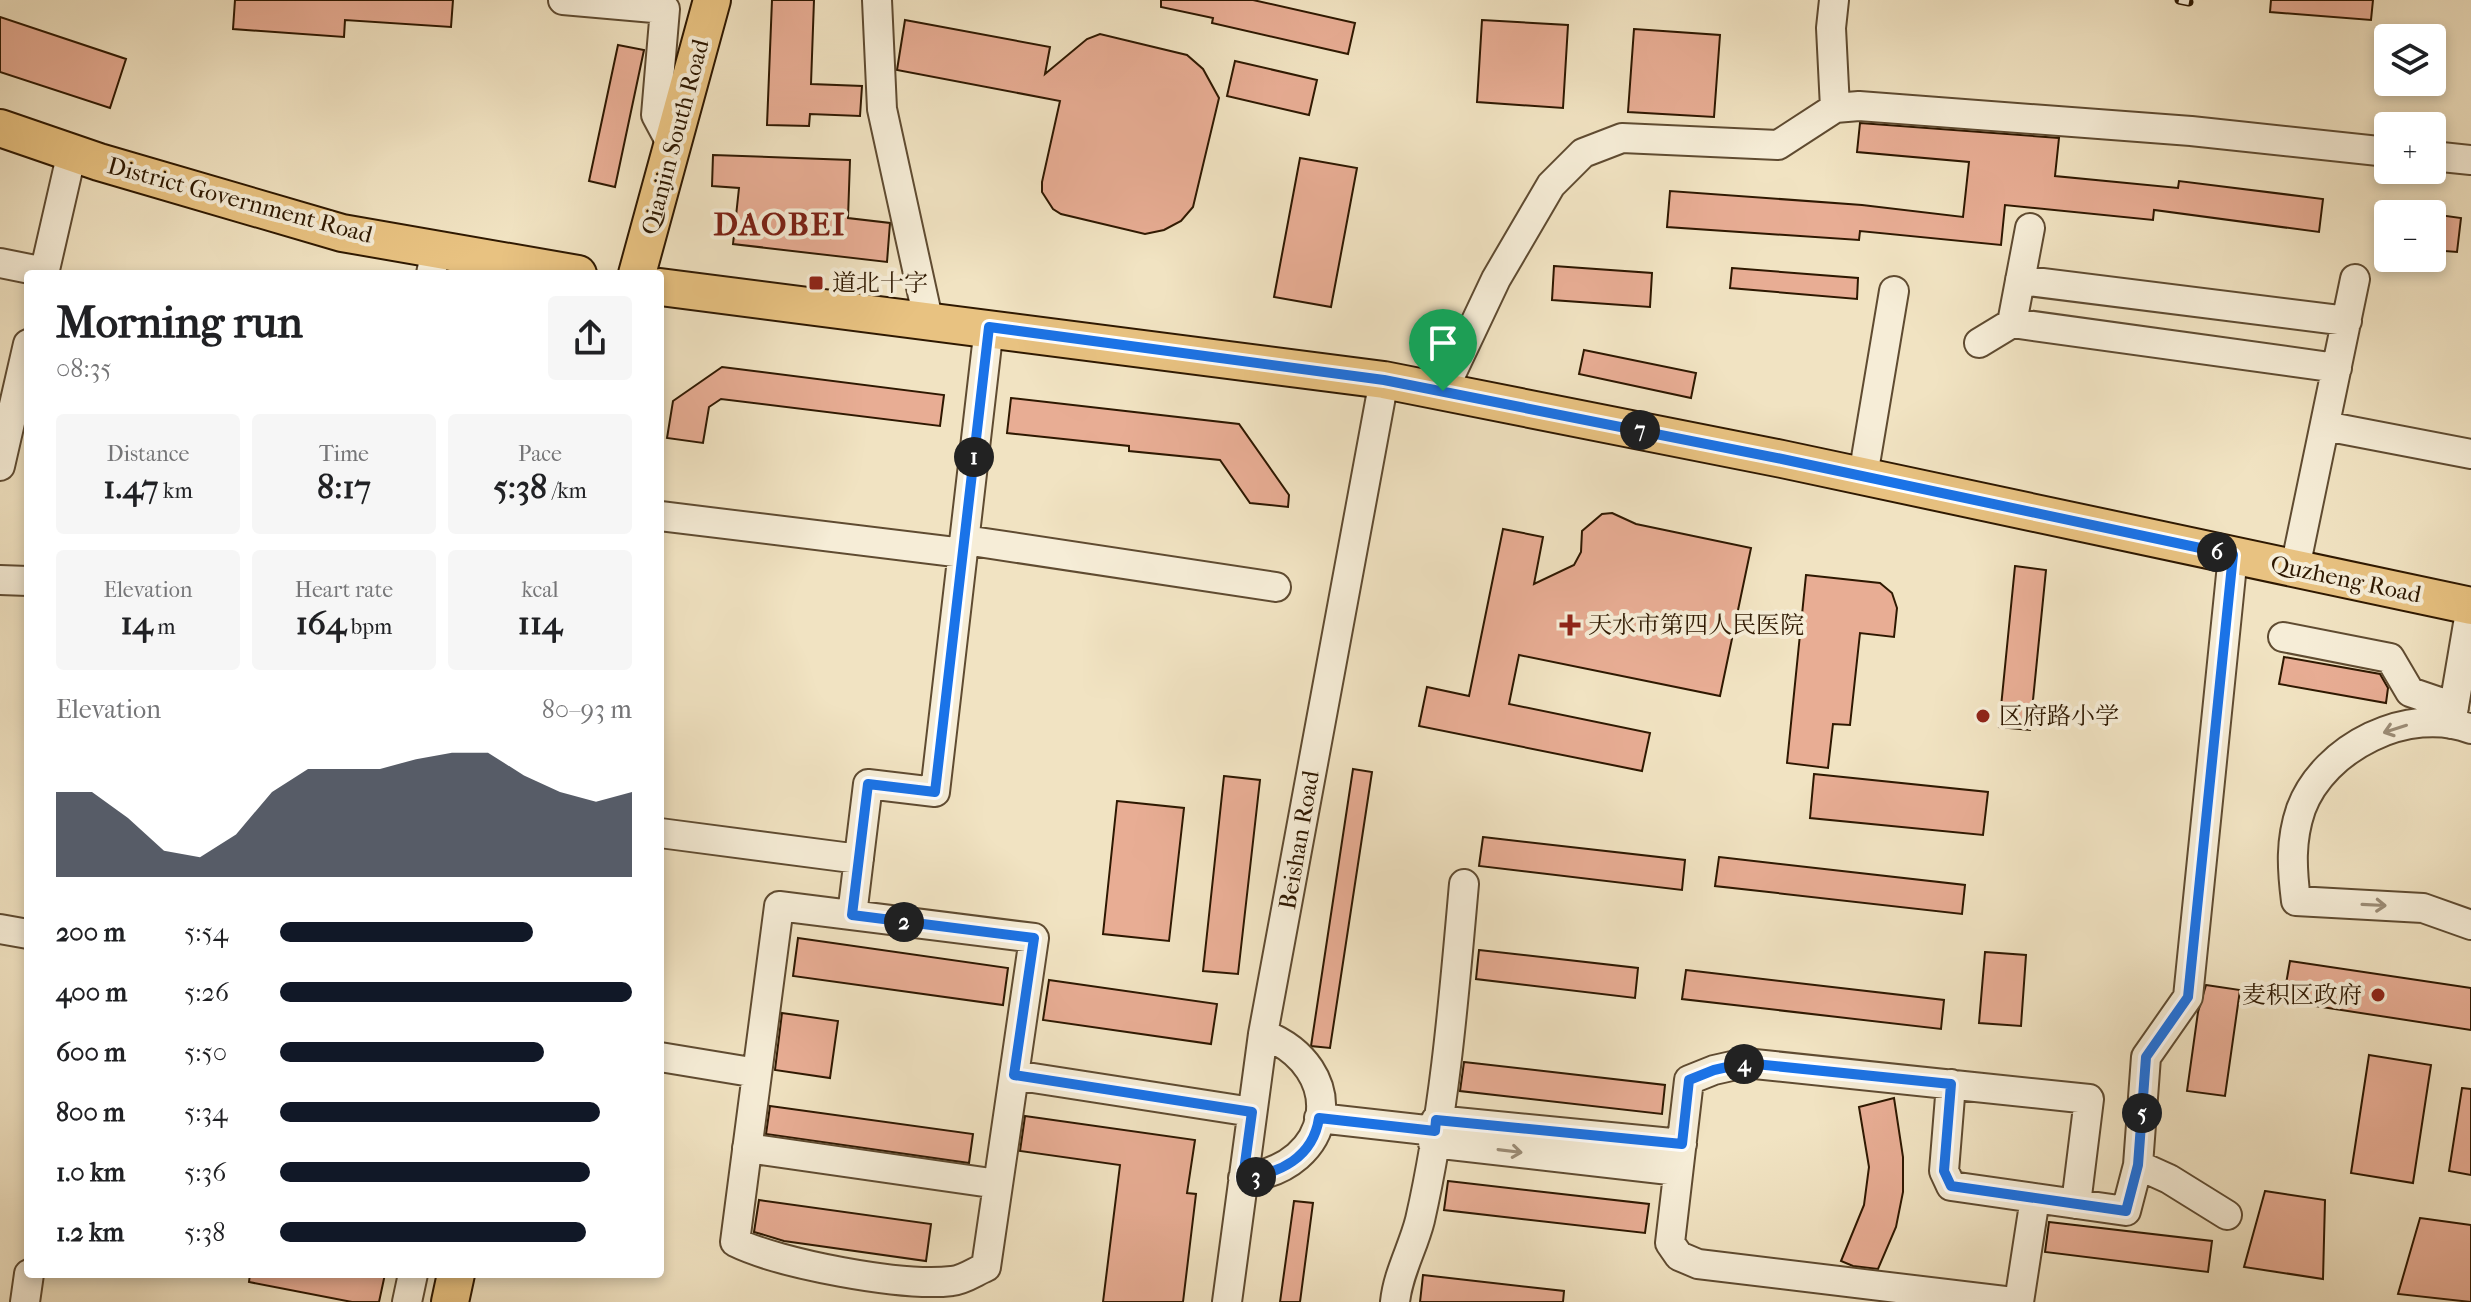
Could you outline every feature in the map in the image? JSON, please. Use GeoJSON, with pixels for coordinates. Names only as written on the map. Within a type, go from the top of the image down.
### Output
{"type":"FeatureCollection","features":[{"type":"Feature","properties":{"kind":"main road","name":"Qianjin South Road"},"geometry":{"type":"LineString","coordinates":[[638,270],[712,0]]}},
{"type":"Feature","properties":{"kind":"main road","name":"District Government Road"},"geometry":{"type":"LineString","coordinates":[[0,128],[434,262],[530,270]]}},
{"type":"Feature","properties":{"kind":"main road","name":"Quzheng Road"},"geometry":{"type":"LineString","coordinates":[[664,287],[1384,380],[1863,476],[2471,606]]}},
{"type":"Feature","properties":{"kind":"main road"},"geometry":{"type":"LineString","coordinates":[[450,1302],[455,1278]]}},
{"type":"Feature","properties":{"kind":"street"},"geometry":{"type":"LineString","coordinates":[[563,0],[665,9],[656,115],[672,145]]}},
{"type":"Feature","properties":{"kind":"street"},"geometry":{"type":"LineString","coordinates":[[877,0],[882,109],[928,319]]}},
{"type":"Feature","properties":{"kind":"street"},"geometry":{"type":"LineString","coordinates":[[1834,0],[1831,28],[1835,108]]}},
{"type":"Feature","properties":{"kind":"street"},"geometry":{"type":"LineString","coordinates":[[1443,391],[1496,279],[1551,185],[1583,153],[1622,138],[1778,145],[1835,108],[1859,106],[2191,131],[2374,151]]}},
{"type":"Feature","properties":{"kind":"street"},"geometry":{"type":"LineString","coordinates":[[45,270],[72,152]]}},
{"type":"Feature","properties":{"kind":"street"},"geometry":{"type":"LineString","coordinates":[[2446,157],[2471,160]]}},
{"type":"Feature","properties":{"kind":"street"},"geometry":{"type":"LineString","coordinates":[[2012,323],[2030,228]]}},
{"type":"Feature","properties":{"kind":"street"},"geometry":{"type":"LineString","coordinates":[[0,263],[31,270]]}},
{"type":"Feature","properties":{"kind":"street"},"geometry":{"type":"LineString","coordinates":[[2295,568],[2355,279]]}},
{"type":"Feature","properties":{"kind":"street"},"geometry":{"type":"LineString","coordinates":[[2020,280],[2347,321]]}},
{"type":"Feature","properties":{"kind":"street"},"geometry":{"type":"LineString","coordinates":[[1863,476],[1894,291]]}},
{"type":"Feature","properties":{"kind":"street"},"geometry":{"type":"LineString","coordinates":[[1979,343],[2012,323],[2337,368]]}},
{"type":"Feature","properties":{"kind":"street"},"geometry":{"type":"LineString","coordinates":[[852,915],[868,784],[935,792],[989,327]]}},
{"type":"Feature","properties":{"kind":"street"},"geometry":{"type":"LineString","coordinates":[[0,466],[24,361]]}},
{"type":"Feature","properties":{"kind":"street","name":"Beishan Road"},"geometry":{"type":"LineString","coordinates":[[1227,1302],[1263,1034],[1384,380]]}},
{"type":"Feature","properties":{"kind":"street"},"geometry":{"type":"LineString","coordinates":[[2325,426],[2471,454]]}},
{"type":"Feature","properties":{"kind":"street"},"geometry":{"type":"LineString","coordinates":[[664,516],[964,546],[1276,587]]}},
{"type":"Feature","properties":{"kind":"street"},"geometry":{"type":"LineString","coordinates":[[1951,1084],[1944,1171],[1951,1186],[2126,1211],[2138,1165],[2146,1057],[2188,997],[2233,555]]}},
{"type":"Feature","properties":{"kind":"street"},"geometry":{"type":"LineString","coordinates":[[0,580],[24,581]]}},
{"type":"Feature","properties":{"kind":"street"},"geometry":{"type":"LineString","coordinates":[[2459,720],[2471,606]]}},
{"type":"Feature","properties":{"kind":"street"},"geometry":{"type":"LineString","coordinates":[[2283,637],[2390,658],[2410,692],[2459,720]]}},
{"type":"Feature","properties":{"kind":"street"},"geometry":{"type":"LineString","coordinates":[[2459,720],[2412,723],[2366,738],[2328,767],[2302,807],[2291,854],[2296,901],[2423,908],[2471,925]]}},
{"type":"Feature","properties":{"kind":"street"},"geometry":{"type":"LineString","coordinates":[[664,834],[859,859]]}},
{"type":"Feature","properties":{"kind":"street"},"geometry":{"type":"LineString","coordinates":[[1395,1302],[1397,1285],[1419,1222],[1435,1131],[1449,1046],[1464,884]]}},
{"type":"Feature","properties":{"kind":"street"},"geometry":{"type":"LineString","coordinates":[[779,906],[1034,938],[986,1267],[956,1281],[921,1281],[780,1261],[735,1242],[757,1073],[779,906]]}},
{"type":"Feature","properties":{"kind":"street"},"geometry":{"type":"LineString","coordinates":[[0,929],[24,933]]}},
{"type":"Feature","properties":{"kind":"street"},"geometry":{"type":"LineString","coordinates":[[1243,1178],[1267,1175],[1290,1165],[1307,1148],[1319,1118],[1321,1103],[1317,1079],[1304,1058],[1286,1042],[1263,1034]]}},
{"type":"Feature","properties":{"kind":"street"},"geometry":{"type":"LineString","coordinates":[[664,1058],[757,1073]]}},
{"type":"Feature","properties":{"kind":"street"},"geometry":{"type":"LineString","coordinates":[[2035,1198],[2016,1302],[1698,1264],[1679,1256],[1670,1243],[1689,1080],[1745,1063],[2089,1099],[2076,1204]]}},
{"type":"Feature","properties":{"kind":"street"},"geometry":{"type":"LineString","coordinates":[[1014,1075],[1252,1112]]}},
{"type":"Feature","properties":{"kind":"street"},"geometry":{"type":"LineString","coordinates":[[1319,1118],[1680,1158]]}},
{"type":"Feature","properties":{"kind":"street"},"geometry":{"type":"LineString","coordinates":[[747,1148],[998,1184]]}},
{"type":"Feature","properties":{"kind":"street"},"geometry":{"type":"LineString","coordinates":[[2138,1165],[2169,1179],[2227,1215]]}},
{"type":"Feature","properties":{"kind":"street"},"geometry":{"type":"LineString","coordinates":[[25,1302],[28,1278]]}},
{"type":"Feature","properties":{"kind":"street"},"geometry":{"type":"LineString","coordinates":[[407,1302],[412,1278]]}},
{"type":"Feature","properties":{"kind":"building"},"geometry":{"type":"Polygon","coordinates":[[[235,0],[453,0],[451,27],[345,20],[344,37],[233,29],[235,0]]]}},
{"type":"Feature","properties":{"kind":"building"},"geometry":{"type":"Polygon","coordinates":[[[772,0],[814,0],[811,84],[862,86],[860,116],[810,114],[809,126],[767,125],[772,0]]]}},
{"type":"Feature","properties":{"kind":"building"},"geometry":{"type":"Polygon","coordinates":[[[1161,0],[1253,0],[1355,23],[1348,54],[1212,23],[1213,18],[1161,7],[1161,0]]]}},
{"type":"Feature","properties":{"kind":"building"},"geometry":{"type":"Polygon","coordinates":[[[2271,0],[2373,0],[2371,20],[2270,12],[2271,0]]]}},
{"type":"Feature","properties":{"kind":"building"},"geometry":{"type":"Polygon","coordinates":[[[0,17],[126,59],[110,108],[0,72],[0,17]]]}},
{"type":"Feature","properties":{"kind":"building"},"geometry":{"type":"Polygon","coordinates":[[[905,20],[1050,47],[1045,74],[1087,39],[1100,34],[1187,55],[1203,69],[1219,98],[1193,207],[1181,221],[1164,230],[1145,234],[1061,214],[1053,209],[1042,192],[1042,182],[1060,101],[897,70],[905,20]]]}},
{"type":"Feature","properties":{"kind":"building"},"geometry":{"type":"Polygon","coordinates":[[[1482,20],[1568,25],[1563,108],[1477,102],[1482,20]]]}},
{"type":"Feature","properties":{"kind":"building"},"geometry":{"type":"Polygon","coordinates":[[[1634,29],[1720,35],[1714,117],[1628,112],[1634,29]]]}},
{"type":"Feature","properties":{"kind":"building"},"geometry":{"type":"Polygon","coordinates":[[[618,45],[644,50],[615,187],[589,181],[618,45]]]}},
{"type":"Feature","properties":{"kind":"building"},"geometry":{"type":"Polygon","coordinates":[[[1235,61],[1317,80],[1309,115],[1227,96],[1235,61]]]}},
{"type":"Feature","properties":{"kind":"building"},"geometry":{"type":"Polygon","coordinates":[[[1860,123],[2059,138],[2055,176],[2178,188],[2179,181],[2323,199],[2319,232],[2154,210],[2153,220],[2005,205],[2001,245],[1860,231],[1859,240],[1667,227],[1670,191],[1862,205],[1963,217],[1969,162],[1857,152],[1860,123]]]}},
{"type":"Feature","properties":{"kind":"building"},"geometry":{"type":"Polygon","coordinates":[[[713,155],[850,160],[848,218],[890,223],[887,262],[733,244],[739,188],[712,186],[713,155]]]}},
{"type":"Feature","properties":{"kind":"building"},"geometry":{"type":"Polygon","coordinates":[[[1300,158],[1357,168],[1331,307],[1274,297],[1300,158]]]}},
{"type":"Feature","properties":{"kind":"building"},"geometry":{"type":"Polygon","coordinates":[[[2446,216],[2461,218],[2457,252],[2446,251],[2446,216]]]}},
{"type":"Feature","properties":{"kind":"building"},"geometry":{"type":"Polygon","coordinates":[[[1554,266],[1652,273],[1650,307],[1552,300],[1554,266]]]}},
{"type":"Feature","properties":{"kind":"building"},"geometry":{"type":"Polygon","coordinates":[[[1732,268],[1858,278],[1857,299],[1730,288],[1732,268]]]}},
{"type":"Feature","properties":{"kind":"building"},"geometry":{"type":"Polygon","coordinates":[[[1584,350],[1696,373],[1691,398],[1579,374],[1584,350]]]}},
{"type":"Feature","properties":{"kind":"building"},"geometry":{"type":"Polygon","coordinates":[[[722,367],[944,395],[940,426],[721,399],[709,407],[703,443],[667,438],[673,401],[722,367]]]}},
{"type":"Feature","properties":{"kind":"building"},"geometry":{"type":"Polygon","coordinates":[[[1011,398],[1239,424],[1289,495],[1288,507],[1250,503],[1220,460],[1129,451],[1129,446],[1007,433],[1011,398]]]}},
{"type":"Feature","properties":{"kind":"building"},"geometry":{"type":"Polygon","coordinates":[[[1612,513],[1636,524],[1751,548],[1720,696],[1519,655],[1509,704],[1650,733],[1642,771],[1419,726],[1427,687],[1469,696],[1503,529],[1543,537],[1534,584],[1574,565],[1581,552],[1582,531],[1602,514],[1612,513]]]}},
{"type":"Feature","properties":{"kind":"building"},"geometry":{"type":"Polygon","coordinates":[[[2015,566],[2046,570],[2030,730],[1999,727],[2015,566]]]}},
{"type":"Feature","properties":{"kind":"building"},"geometry":{"type":"Polygon","coordinates":[[[1806,575],[1880,583],[1892,593],[1897,608],[1894,637],[1860,633],[1850,725],[1833,724],[1828,768],[1787,763],[1806,575]]]}},
{"type":"Feature","properties":{"kind":"building"},"geometry":{"type":"Polygon","coordinates":[[[2284,657],[2380,674],[2388,688],[2386,703],[2279,684],[2284,657]]]}},
{"type":"Feature","properties":{"kind":"building"},"geometry":{"type":"Polygon","coordinates":[[[1353,769],[1372,772],[1330,1048],[1311,1046],[1353,769]]]}},
{"type":"Feature","properties":{"kind":"building"},"geometry":{"type":"Polygon","coordinates":[[[1814,774],[1988,792],[1983,835],[1810,818],[1814,774]]]}},
{"type":"Feature","properties":{"kind":"building"},"geometry":{"type":"Polygon","coordinates":[[[1224,776],[1260,780],[1238,974],[1203,971],[1224,776]]]}},
{"type":"Feature","properties":{"kind":"building"},"geometry":{"type":"Polygon","coordinates":[[[1117,801],[1184,808],[1169,941],[1103,934],[1117,801]]]}},
{"type":"Feature","properties":{"kind":"building"},"geometry":{"type":"Polygon","coordinates":[[[1483,837],[1685,860],[1682,890],[1479,866],[1483,837]]]}},
{"type":"Feature","properties":{"kind":"building"},"geometry":{"type":"Polygon","coordinates":[[[1719,857],[1965,885],[1962,914],[1715,886],[1719,857]]]}},
{"type":"Feature","properties":{"kind":"building"},"geometry":{"type":"Polygon","coordinates":[[[798,938],[1008,968],[1003,1005],[793,976],[798,938]]]}},
{"type":"Feature","properties":{"kind":"building"},"geometry":{"type":"Polygon","coordinates":[[[1479,950],[1638,968],[1635,998],[1476,979],[1479,950]]]}},
{"type":"Feature","properties":{"kind":"building"},"geometry":{"type":"Polygon","coordinates":[[[1985,952],[2026,955],[2021,1026],[1979,1023],[1985,952]]]}},
{"type":"Feature","properties":{"kind":"building","name":"麦积区政府"},"geometry":{"type":"Polygon","coordinates":[[[2290,961],[2471,988],[2471,1030],[2283,1001],[2290,961]]]}},
{"type":"Feature","properties":{"kind":"building"},"geometry":{"type":"Polygon","coordinates":[[[1686,970],[1944,1000],[1941,1029],[1682,999],[1686,970]]]}},
{"type":"Feature","properties":{"kind":"building"},"geometry":{"type":"Polygon","coordinates":[[[1049,980],[1217,1004],[1211,1044],[1043,1020],[1049,980]]]}},
{"type":"Feature","properties":{"kind":"building"},"geometry":{"type":"Polygon","coordinates":[[[2206,985],[2240,990],[2225,1096],[2187,1091],[2198,1012],[2206,985]]]}},
{"type":"Feature","properties":{"kind":"building"},"geometry":{"type":"Polygon","coordinates":[[[782,1013],[838,1021],[830,1078],[775,1070],[782,1013]]]}},
{"type":"Feature","properties":{"kind":"building"},"geometry":{"type":"Polygon","coordinates":[[[2369,1055],[2431,1065],[2413,1183],[2351,1173],[2369,1055]]]}},
{"type":"Feature","properties":{"kind":"building"},"geometry":{"type":"Polygon","coordinates":[[[1464,1062],[1665,1085],[1662,1114],[1460,1091],[1464,1062]]]}},
{"type":"Feature","properties":{"kind":"building"},"geometry":{"type":"Polygon","coordinates":[[[2462,1088],[2471,1089],[2471,1175],[2449,1171],[2462,1088]]]}},
{"type":"Feature","properties":{"kind":"building"},"geometry":{"type":"Polygon","coordinates":[[[1894,1098],[1903,1157],[1903,1192],[1896,1227],[1878,1269],[1853,1266],[1841,1261],[1864,1205],[1869,1167],[1859,1107],[1894,1098]]]}},
{"type":"Feature","properties":{"kind":"building"},"geometry":{"type":"Polygon","coordinates":[[[770,1106],[973,1134],[969,1163],[766,1134],[770,1106]]]}},
{"type":"Feature","properties":{"kind":"building"},"geometry":{"type":"Polygon","coordinates":[[[1025,1116],[1195,1140],[1187,1193],[1196,1194],[1183,1302],[1103,1302],[1120,1165],[1020,1151],[1025,1116]]]}},
{"type":"Feature","properties":{"kind":"building"},"geometry":{"type":"Polygon","coordinates":[[[1448,1181],[1649,1204],[1645,1233],[1444,1210],[1448,1181]]]}},
{"type":"Feature","properties":{"kind":"building"},"geometry":{"type":"Polygon","coordinates":[[[2265,1191],[2325,1200],[2323,1279],[2244,1267],[2265,1191]]]}},
{"type":"Feature","properties":{"kind":"building"},"geometry":{"type":"Polygon","coordinates":[[[759,1200],[931,1224],[926,1261],[784,1241],[754,1232],[759,1200]]]}},
{"type":"Feature","properties":{"kind":"building"},"geometry":{"type":"Polygon","coordinates":[[[1294,1201],[1313,1203],[1300,1302],[1280,1302],[1294,1201]]]}},
{"type":"Feature","properties":{"kind":"building"},"geometry":{"type":"Polygon","coordinates":[[[2420,1218],[2471,1225],[2471,1302],[2398,1294],[2420,1218]]]}},
{"type":"Feature","properties":{"kind":"building"},"geometry":{"type":"Polygon","coordinates":[[[2049,1222],[2212,1241],[2208,1272],[2045,1252],[2049,1222]]]}},
{"type":"Feature","properties":{"kind":"building"},"geometry":{"type":"Polygon","coordinates":[[[1423,1275],[1564,1291],[1563,1302],[1420,1302],[1423,1275]]]}},
{"type":"Feature","properties":{"kind":"building"},"geometry":{"type":"Polygon","coordinates":[[[250,1278],[384,1278],[379,1302],[352,1302],[249,1282],[250,1278]]]}},
{"type":"Feature","properties":{"kind":"railway"},"geometry":{"type":"LineString","coordinates":[[2179,0],[2189,2]]}},
{"type":"Feature","properties":{"kind":"place","name":"道北十字"},"geometry":{"type":"Point","coordinates":[816,283]}},
{"type":"Feature","properties":{"kind":"place","name":"天水市第四人民医院"},"geometry":{"type":"Point","coordinates":[1570,625]}},
{"type":"Feature","properties":{"kind":"place","name":"区府路小学"},"geometry":{"type":"Point","coordinates":[1983,716]}},
{"type":"Feature","properties":{"kind":"place","name":"麦积区政府"},"geometry":{"type":"Point","coordinates":[2378,995]}},
{"type":"Feature","properties":{"kind":"district","name":"DAOBEI"},"geometry":{"type":"Point","coordinates":[780,224]}},
{"type":"Feature","properties":{"kind":"route"},"geometry":{"type":"LineString","coordinates":[[989,327],[1384,380],[1443,391],[2233,555],[2188,997],[2146,1057],[2138,1165],[2126,1211],[1951,1186],[1944,1171],[1951,1084],[1745,1063],[1689,1080],[1682,1144],[1436,1120],[1435,1131],[1319,1118],[1318,1127],[1307,1148],[1290,1165],[1267,1175],[1243,1178],[1252,1112],[1014,1075],[1034,938],[852,915],[868,784],[935,792],[989,327]]}}]}
